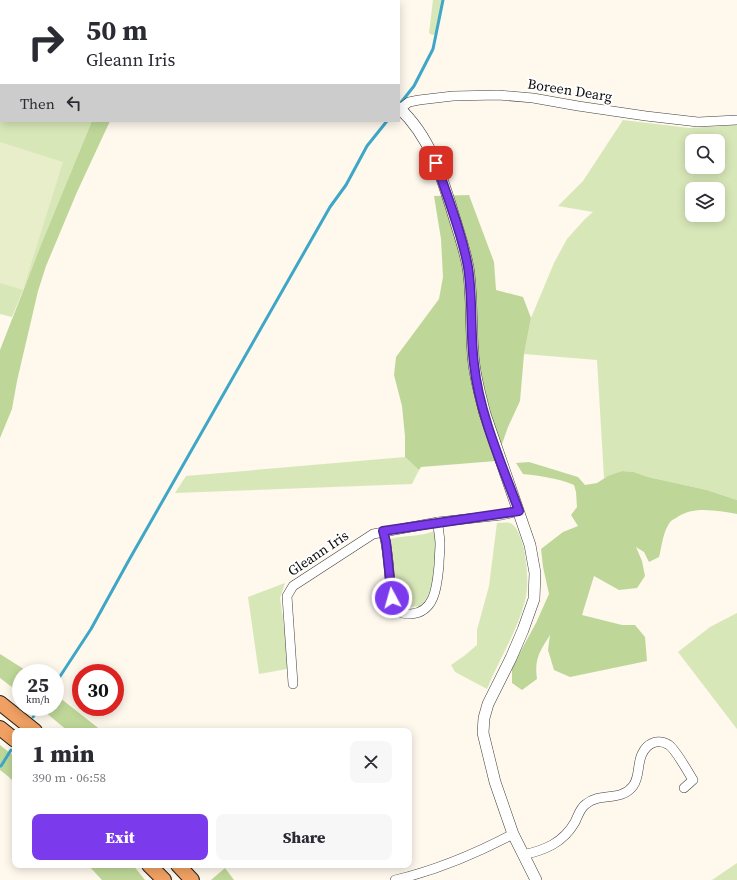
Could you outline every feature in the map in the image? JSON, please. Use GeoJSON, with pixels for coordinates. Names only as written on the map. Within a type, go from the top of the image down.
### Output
{"type":"FeatureCollection","features":[{"type":"Feature","properties":{"kind":"highway"},"geometry":{"type":"LineString","coordinates":[[0,703],[31,728]]}},
{"type":"Feature","properties":{"kind":"highway"},"geometry":{"type":"LineString","coordinates":[[0,728],[12,738]]}},
{"type":"Feature","properties":{"kind":"highway"},"geometry":{"type":"LineString","coordinates":[[152,868],[164,880]]}},
{"type":"Feature","properties":{"kind":"highway"},"geometry":{"type":"LineString","coordinates":[[181,868],[192,880]]}},
{"type":"Feature","properties":{"kind":"street","name":"Boreen Dearg"},"geometry":{"type":"LineString","coordinates":[[400,108],[406,103],[419,100],[453,96],[498,94],[646,116],[698,122],[737,120]]}},
{"type":"Feature","properties":{"kind":"street"},"geometry":{"type":"LineString","coordinates":[[400,108],[426,142],[450,202],[468,272],[474,364],[485,414],[530,545],[535,572],[534,599],[524,630],[488,704],[484,718],[483,733],[512,834],[536,880]]}},
{"type":"Feature","properties":{"kind":"street","name":"Gleann Iris"},"geometry":{"type":"LineString","coordinates":[[293,684],[287,596],[293,586],[373,534],[438,522],[502,515],[519,511]]}},
{"type":"Feature","properties":{"kind":"street"},"geometry":{"type":"LineString","coordinates":[[383,531],[386,542],[392,598],[395,608],[397,611],[411,614],[420,612],[428,606],[434,597],[437,581],[440,543],[438,522]]}},
{"type":"Feature","properties":{"kind":"street"},"geometry":{"type":"LineString","coordinates":[[523,855],[542,851],[568,833],[581,809],[586,804],[597,798],[619,796],[626,793],[633,786],[637,777],[641,755],[646,747],[654,742],[663,742],[670,746],[693,780],[684,788]]}},
{"type":"Feature","properties":{"kind":"street"},"geometry":{"type":"LineString","coordinates":[[395,880],[431,870],[465,858],[512,834]]}},
{"type":"Feature","properties":{"kind":"green space"},"geometry":{"type":"Polygon","coordinates":[[[433,0],[442,0],[436,34],[432,35],[429,33],[433,0]]]}},
{"type":"Feature","properties":{"kind":"green space"},"geometry":{"type":"Polygon","coordinates":[[[623,120],[689,128],[737,125],[737,500],[707,490],[648,477],[634,472],[622,471],[604,478],[597,360],[524,354],[531,318],[554,263],[567,239],[593,212],[558,206],[583,181],[623,120]]]}},
{"type":"Feature","properties":{"kind":"green space"},"geometry":{"type":"Polygon","coordinates":[[[0,122],[92,122],[12,317],[0,314],[0,122]]]}},
{"type":"Feature","properties":{"kind":"green space"},"geometry":{"type":"Polygon","coordinates":[[[92,122],[110,122],[77,192],[46,266],[38,291],[12,409],[0,438],[0,350],[92,122]]]}},
{"type":"Feature","properties":{"kind":"green space"},"geometry":{"type":"Polygon","coordinates":[[[0,142],[63,162],[23,290],[0,283],[0,142]]]}},
{"type":"Feature","properties":{"kind":"green space"},"geometry":{"type":"Polygon","coordinates":[[[469,195],[494,262],[496,290],[523,297],[531,318],[524,354],[520,401],[508,427],[496,461],[421,467],[419,470],[405,457],[405,436],[402,406],[394,375],[396,357],[439,299],[443,277],[441,239],[434,196],[469,195]]]}},
{"type":"Feature","properties":{"kind":"green space"},"geometry":{"type":"Polygon","coordinates":[[[405,457],[419,470],[412,484],[175,493],[186,476],[405,457]]]}},
{"type":"Feature","properties":{"kind":"green space"},"geometry":{"type":"Polygon","coordinates":[[[529,462],[578,477],[585,485],[597,483],[608,476],[622,471],[634,472],[648,477],[707,490],[737,500],[737,514],[700,510],[686,513],[672,520],[664,533],[659,557],[649,562],[644,552],[636,547],[642,561],[645,576],[637,588],[619,590],[594,576],[582,615],[622,625],[635,625],[645,637],[647,661],[570,677],[554,670],[548,650],[550,635],[543,646],[537,661],[537,679],[522,690],[512,683],[512,667],[536,623],[549,594],[541,549],[563,532],[578,526],[571,515],[577,507],[574,485],[555,479],[523,474],[516,463],[529,462]]]}},
{"type":"Feature","properties":{"kind":"green space"},"geometry":{"type":"Polygon","coordinates":[[[497,523],[510,523],[515,527],[519,534],[525,555],[527,589],[522,612],[513,635],[487,689],[455,672],[451,665],[477,645],[477,630],[489,586],[497,523]]]}},
{"type":"Feature","properties":{"kind":"green space"},"geometry":{"type":"Polygon","coordinates":[[[434,531],[437,534],[433,582],[430,591],[420,606],[407,607],[400,605],[390,539],[434,531]]]}},
{"type":"Feature","properties":{"kind":"green space"},"geometry":{"type":"Polygon","coordinates":[[[285,583],[280,598],[287,646],[287,669],[259,674],[248,597],[285,583]]]}},
{"type":"Feature","properties":{"kind":"green space"},"geometry":{"type":"Polygon","coordinates":[[[737,613],[737,729],[678,652],[710,627],[737,613]]]}},
{"type":"Feature","properties":{"kind":"green space"},"geometry":{"type":"Polygon","coordinates":[[[0,654],[16,664],[12,664],[12,687],[0,678],[0,654]]]}},
{"type":"Feature","properties":{"kind":"green space"},"geometry":{"type":"Polygon","coordinates":[[[64,701],[72,707],[72,716],[83,716],[98,728],[64,728],[50,716],[64,716],[64,701]]]}},
{"type":"Feature","properties":{"kind":"green space"},"geometry":{"type":"Polygon","coordinates":[[[0,745],[12,755],[12,780],[0,770],[0,745]]]}},
{"type":"Feature","properties":{"kind":"green space"},"geometry":{"type":"Polygon","coordinates":[[[737,863],[737,880],[712,880],[737,863]]]}},
{"type":"Feature","properties":{"kind":"green space"},"geometry":{"type":"Polygon","coordinates":[[[91,868],[135,868],[145,880],[102,880],[91,868]]]}},
{"type":"Feature","properties":{"kind":"green space"},"geometry":{"type":"Polygon","coordinates":[[[225,868],[234,880],[211,880],[225,868]]]}},
{"type":"Feature","properties":{"kind":"waterway"},"geometry":{"type":"LineString","coordinates":[[400,104],[414,86],[433,49],[443,0]]}},
{"type":"Feature","properties":{"kind":"waterway"},"geometry":{"type":"LineString","coordinates":[[64,670],[91,629],[330,207],[346,185],[367,146],[386,122]]}},
{"type":"Feature","properties":{"kind":"waterway"},"geometry":{"type":"LineString","coordinates":[[0,766],[11,750]]}},
{"type":"Feature","properties":{"kind":"route"},"geometry":{"type":"LineString","coordinates":[[392,598],[386,542],[383,531],[438,522],[502,515],[519,511],[485,414],[474,364],[471,292],[468,266],[450,202],[436,163]]}}]}
